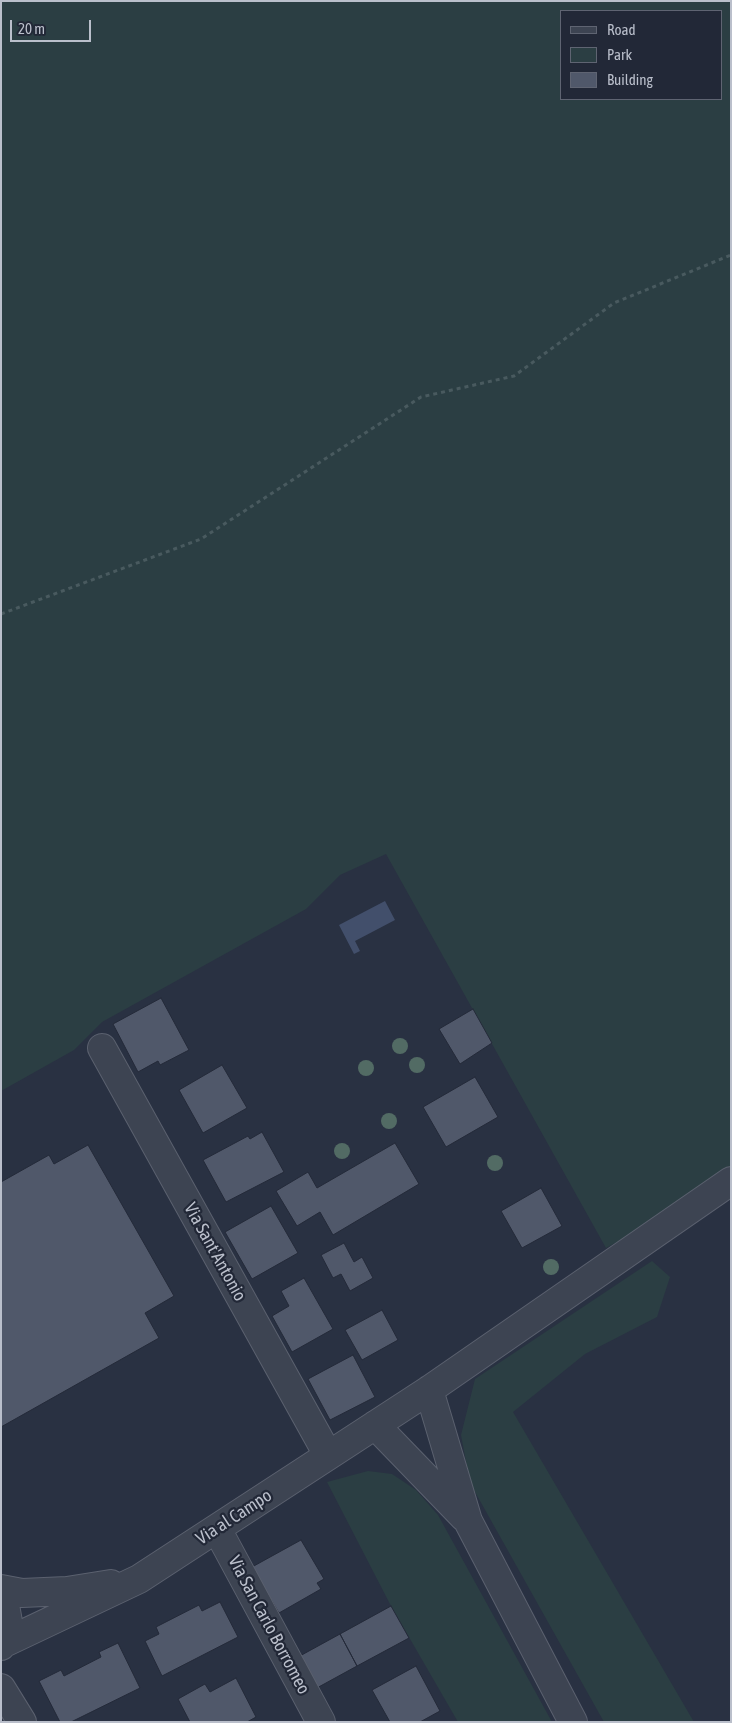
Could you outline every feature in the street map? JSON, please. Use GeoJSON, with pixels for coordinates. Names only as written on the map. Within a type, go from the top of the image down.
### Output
{"type":"FeatureCollection","features":[{"type":"Feature","properties":{"kind":"street","name":"Via Sant'Antonio"},"geometry":{"type":"LineString","coordinates":[[102,1048],[328,1456]]}},
{"type":"Feature","properties":{"kind":"street","name":"Via al Campo"},"geometry":{"type":"LineString","coordinates":[[2,1645],[139,1579],[429,1390],[731,1181]]}},
{"type":"Feature","properties":{"kind":"street"},"geometry":{"type":"LineString","coordinates":[[429,1390],[468,1521],[574,1722]]}},
{"type":"Feature","properties":{"kind":"street"},"geometry":{"type":"LineString","coordinates":[[374,1425],[468,1521]]}},
{"type":"Feature","properties":{"kind":"street","name":"Via San Carlo Borromeo"},"geometry":{"type":"LineString","coordinates":[[217,1529],[321,1722]]}},
{"type":"Feature","properties":{"kind":"street","name":"Via al Campo"},"geometry":{"type":"LineString","coordinates":[[1,1589],[22,1593],[67,1591],[139,1579]]}},
{"type":"Feature","properties":{"kind":"street","name":"Via al Campo"},"geometry":{"type":"LineString","coordinates":[[1,1596],[6,1605],[8,1622],[2,1645]]}},
{"type":"Feature","properties":{"kind":"street"},"geometry":{"type":"LineString","coordinates":[[1,1688],[22,1722]]}},
{"type":"Feature","properties":{"kind":"path"},"geometry":{"type":"LineString","coordinates":[[1,614],[201,539],[421,397],[514,376],[614,303],[731,255]]}},
{"type":"Feature","properties":{"kind":"green space"},"geometry":{"type":"Polygon","coordinates":[[[1,1],[731,1],[731,1173],[680,1208],[606,1248],[386,854],[340,875],[306,909],[102,1022],[74,1050],[1,1091],[1,1]]]}},
{"type":"Feature","properties":{"kind":"green space"},"geometry":{"type":"Polygon","coordinates":[[[652,1261],[670,1277],[657,1317],[585,1354],[513,1412],[694,1722],[604,1722],[470,1483],[461,1435],[475,1379],[652,1261]]]}},
{"type":"Feature","properties":{"kind":"green space"},"geometry":{"type":"Polygon","coordinates":[[[368,1471],[392,1474],[416,1490],[438,1515],[552,1722],[458,1722],[391,1606],[327,1482],[368,1471]]]}},
{"type":"Feature","properties":{"kind":"water"},"geometry":{"type":"Polygon","coordinates":[[[385,901],[395,920],[355,941],[360,951],[354,954],[339,925],[385,901]]]}},
{"type":"Feature","properties":{"kind":"building"},"geometry":{"type":"Polygon","coordinates":[[[161,998],[189,1050],[160,1065],[158,1061],[138,1072],[113,1024],[161,998]]]}},
{"type":"Feature","properties":{"kind":"building"},"geometry":{"type":"Polygon","coordinates":[[[473,1009],[492,1043],[460,1064],[439,1029],[473,1009]]]}},
{"type":"Feature","properties":{"kind":"building"},"geometry":{"type":"Polygon","coordinates":[[[222,1065],[247,1108],[203,1133],[179,1090],[222,1065]]]}},
{"type":"Feature","properties":{"kind":"building"},"geometry":{"type":"Polygon","coordinates":[[[475,1077],[498,1117],[446,1147],[423,1107],[475,1077]]]}},
{"type":"Feature","properties":{"kind":"building"},"geometry":{"type":"Polygon","coordinates":[[[262,1132],[284,1172],[226,1202],[203,1160],[248,1136],[250,1139],[262,1132]]]}},
{"type":"Feature","properties":{"kind":"building"},"geometry":{"type":"Polygon","coordinates":[[[395,1143],[419,1184],[333,1235],[320,1212],[297,1226],[276,1191],[308,1172],[317,1188],[395,1143]]]}},
{"type":"Feature","properties":{"kind":"building"},"geometry":{"type":"Polygon","coordinates":[[[88,1145],[174,1296],[145,1313],[159,1338],[1,1427],[1,1182],[49,1155],[54,1164],[88,1145]]]}},
{"type":"Feature","properties":{"kind":"building"},"geometry":{"type":"Polygon","coordinates":[[[541,1188],[562,1226],[522,1248],[501,1211],[541,1188]]]}},
{"type":"Feature","properties":{"kind":"building"},"geometry":{"type":"Polygon","coordinates":[[[271,1206],[298,1253],[252,1279],[225,1232],[271,1206]]]}},
{"type":"Feature","properties":{"kind":"building"},"geometry":{"type":"Polygon","coordinates":[[[344,1243],[354,1262],[362,1257],[373,1278],[350,1291],[341,1274],[333,1278],[321,1255],[344,1243]]]}},
{"type":"Feature","properties":{"kind":"building"},"geometry":{"type":"Polygon","coordinates":[[[304,1278],[333,1329],[292,1352],[272,1316],[289,1306],[281,1291],[304,1278]]]}},
{"type":"Feature","properties":{"kind":"building"},"geometry":{"type":"Polygon","coordinates":[[[382,1310],[398,1340],[362,1360],[345,1330],[382,1310]]]}},
{"type":"Feature","properties":{"kind":"building"},"geometry":{"type":"Polygon","coordinates":[[[353,1355],[375,1397],[330,1420],[308,1379],[353,1355]]]}},
{"type":"Feature","properties":{"kind":"building"},"geometry":{"type":"Polygon","coordinates":[[[301,1540],[324,1579],[317,1583],[321,1589],[279,1613],[252,1567],[301,1540]]]}},
{"type":"Feature","properties":{"kind":"building"},"geometry":{"type":"Polygon","coordinates":[[[220,1602],[238,1637],[162,1676],[145,1641],[159,1634],[156,1627],[199,1605],[202,1611],[220,1602]]]}},
{"type":"Feature","properties":{"kind":"building"},"geometry":{"type":"Polygon","coordinates":[[[391,1606],[409,1638],[357,1666],[340,1634],[391,1606]]]}},
{"type":"Feature","properties":{"kind":"building"},"geometry":{"type":"Polygon","coordinates":[[[340,1634],[357,1666],[315,1689],[298,1657],[340,1634]]]}},
{"type":"Feature","properties":{"kind":"building"},"geometry":{"type":"Polygon","coordinates":[[[118,1643],[140,1688],[71,1722],[60,1722],[39,1681],[61,1670],[64,1676],[101,1657],[99,1652],[118,1643]]]}},
{"type":"Feature","properties":{"kind":"building"},"geometry":{"type":"Polygon","coordinates":[[[416,1666],[440,1711],[420,1722],[390,1722],[372,1690],[416,1666]]]}},
{"type":"Feature","properties":{"kind":"building"},"geometry":{"type":"Polygon","coordinates":[[[236,1678],[256,1717],[247,1722],[190,1722],[178,1699],[205,1684],[210,1692],[236,1678]]]}}]}
